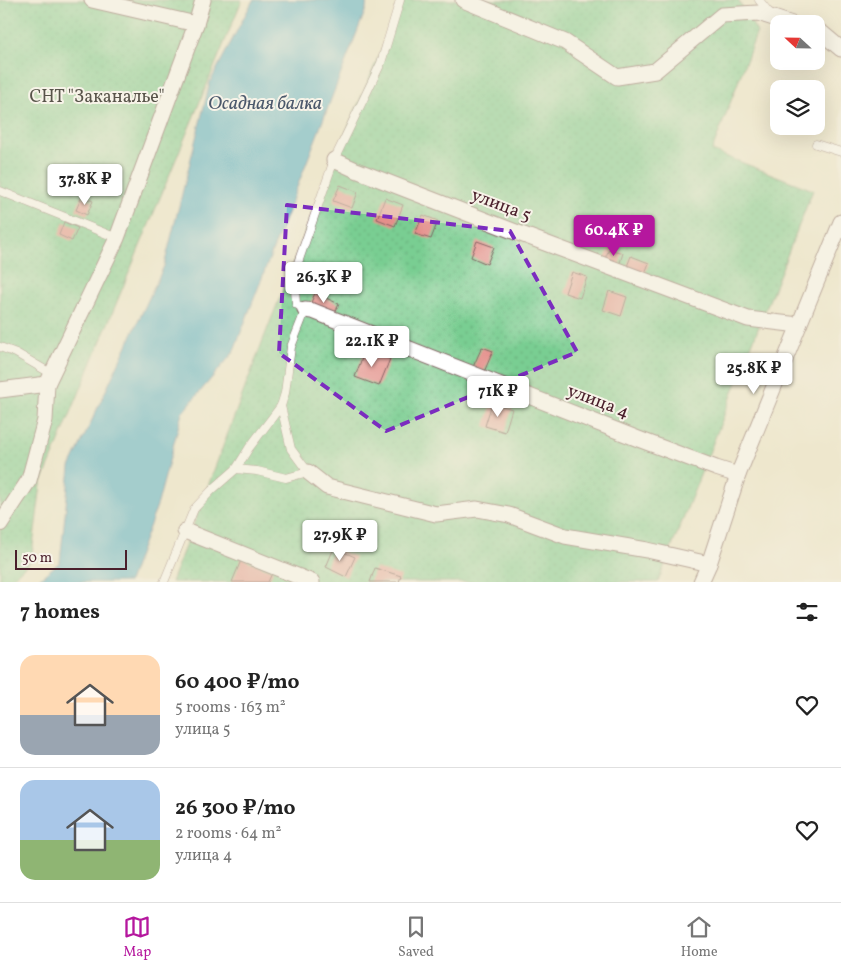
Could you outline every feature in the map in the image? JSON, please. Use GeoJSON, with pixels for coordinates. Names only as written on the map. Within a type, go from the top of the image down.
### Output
{"type":"FeatureCollection","features":[{"type":"Feature","properties":{"kind":"street"},"geometry":{"type":"LineString","coordinates":[[92,0],[196,24]]}},
{"type":"Feature","properties":{"kind":"street"},"geometry":{"type":"LineString","coordinates":[[0,524],[29,480],[45,420],[49,379],[117,238],[196,24],[203,0]]}},
{"type":"Feature","properties":{"kind":"street"},"geometry":{"type":"LineString","coordinates":[[463,0],[565,42],[618,77],[656,71],[722,15],[758,13],[770,17]]}},
{"type":"Feature","properties":{"kind":"street"},"geometry":{"type":"LineString","coordinates":[[825,36],[841,49]]}},
{"type":"Feature","properties":{"kind":"street","name":"улица 5"},"geometry":{"type":"LineString","coordinates":[[334,160],[513,231],[748,319],[799,325]]}},
{"type":"Feature","properties":{"kind":"street"},"geometry":{"type":"LineString","coordinates":[[701,582],[738,475],[841,222]]}},
{"type":"Feature","properties":{"kind":"street","name":"улица 4"},"geometry":{"type":"LineString","coordinates":[[305,310],[313,311],[738,475]]}},
{"type":"Feature","properties":{"kind":"street"},"geometry":{"type":"LineString","coordinates":[[0,390],[49,379]]}},
{"type":"Feature","properties":{"kind":"street"},"geometry":{"type":"LineString","coordinates":[[308,472],[327,487],[436,514],[477,509],[508,515],[565,536],[646,550],[708,564]]}},
{"type":"Feature","properties":{"kind":"street"},"geometry":{"type":"LineString","coordinates":[[185,531],[312,582]]}},
{"type":"Feature","properties":{"kind":"lane"},"geometry":{"type":"LineString","coordinates":[[164,582],[194,509],[236,469],[249,448],[281,406],[285,394],[291,347],[305,310],[296,304],[294,274],[334,160],[381,62],[400,0]]}},
{"type":"Feature","properties":{"kind":"lane"},"geometry":{"type":"LineString","coordinates":[[759,0],[772,15]]}},
{"type":"Feature","properties":{"kind":"lane"},"geometry":{"type":"LineString","coordinates":[[816,144],[841,152]]}},
{"type":"Feature","properties":{"kind":"lane"},"geometry":{"type":"LineString","coordinates":[[0,191],[117,238]]}},
{"type":"Feature","properties":{"kind":"lane"},"geometry":{"type":"LineString","coordinates":[[0,347],[16,353],[49,379]]}},
{"type":"Feature","properties":{"kind":"lane"},"geometry":{"type":"LineString","coordinates":[[236,469],[257,471],[286,478],[308,472],[291,449],[281,406]]}},
{"type":"Feature","properties":{"kind":"highlighted area"},"geometry":{"type":"Polygon","coordinates":[[[287,205],[510,231],[577,352],[386,431],[279,353],[287,205]]]}},
{"type":"Feature","properties":{"kind":"green space","name":"СНТ \"Заканалье\""},"geometry":{"type":"Polygon","coordinates":[[[0,0],[242,0],[41,485],[31,561],[7,582],[0,582],[0,0]]]}},
{"type":"Feature","properties":{"kind":"green space"},"geometry":{"type":"Polygon","coordinates":[[[403,0],[738,0],[757,32],[712,151],[813,190],[658,582],[171,582],[334,160],[403,0]]]}},
{"type":"Feature","properties":{"kind":"water","name":"Осадная балка"},"geometry":{"type":"Polygon","coordinates":[[[253,0],[367,0],[366,9],[233,353],[182,413],[158,503],[129,582],[35,582],[60,562],[70,467],[164,266],[210,82],[253,0]]]}},
{"type":"Feature","properties":{"kind":"building"},"geometry":{"type":"Polygon","coordinates":[[[340,185],[358,192],[352,208],[333,201],[340,185]]]}},
{"type":"Feature","properties":{"kind":"building"},"geometry":{"type":"Polygon","coordinates":[[[82,196],[93,201],[87,215],[76,210],[82,196]]]}},
{"type":"Feature","properties":{"kind":"building"},"geometry":{"type":"Polygon","coordinates":[[[385,198],[403,205],[395,226],[377,219],[385,198]]]}},
{"type":"Feature","properties":{"kind":"building"},"geometry":{"type":"Polygon","coordinates":[[[423,215],[438,221],[431,239],[415,234],[423,215]]]}},
{"type":"Feature","properties":{"kind":"building"},"geometry":{"type":"Polygon","coordinates":[[[64,222],[78,228],[72,241],[59,235],[64,222]]]}},
{"type":"Feature","properties":{"kind":"building"},"geometry":{"type":"Polygon","coordinates":[[[477,241],[494,247],[487,264],[471,257],[477,241]]]}},
{"type":"Feature","properties":{"kind":"building"},"geometry":{"type":"Polygon","coordinates":[[[609,249],[623,253],[619,266],[604,261],[609,249]]]}},
{"type":"Feature","properties":{"kind":"building"},"geometry":{"type":"Polygon","coordinates":[[[631,256],[649,263],[644,276],[626,269],[631,256]]]}},
{"type":"Feature","properties":{"kind":"building"},"geometry":{"type":"Polygon","coordinates":[[[572,272],[587,277],[580,298],[565,293],[572,272]]]}},
{"type":"Feature","properties":{"kind":"building"},"geometry":{"type":"Polygon","coordinates":[[[609,291],[627,297],[621,316],[603,310],[609,291]]]}},
{"type":"Feature","properties":{"kind":"building"},"geometry":{"type":"Polygon","coordinates":[[[315,293],[339,304],[334,315],[310,305],[315,293]]]}},
{"type":"Feature","properties":{"kind":"building"},"geometry":{"type":"Polygon","coordinates":[[[482,347],[493,351],[484,372],[473,367],[482,347]]]}},
{"type":"Feature","properties":{"kind":"building"},"geometry":{"type":"Polygon","coordinates":[[[365,350],[390,359],[379,386],[355,377],[365,350]]]}},
{"type":"Feature","properties":{"kind":"building"},"geometry":{"type":"Polygon","coordinates":[[[492,403],[512,409],[505,432],[485,426],[492,403]]]}},
{"type":"Feature","properties":{"kind":"building"},"geometry":{"type":"Polygon","coordinates":[[[334,548],[355,557],[346,577],[326,567],[334,548]]]}},
{"type":"Feature","properties":{"kind":"building"},"geometry":{"type":"Polygon","coordinates":[[[242,558],[273,571],[268,582],[232,582],[242,558]]]}},
{"type":"Feature","properties":{"kind":"building"},"geometry":{"type":"Polygon","coordinates":[[[375,568],[401,576],[399,582],[370,582],[375,568]]]}}]}
